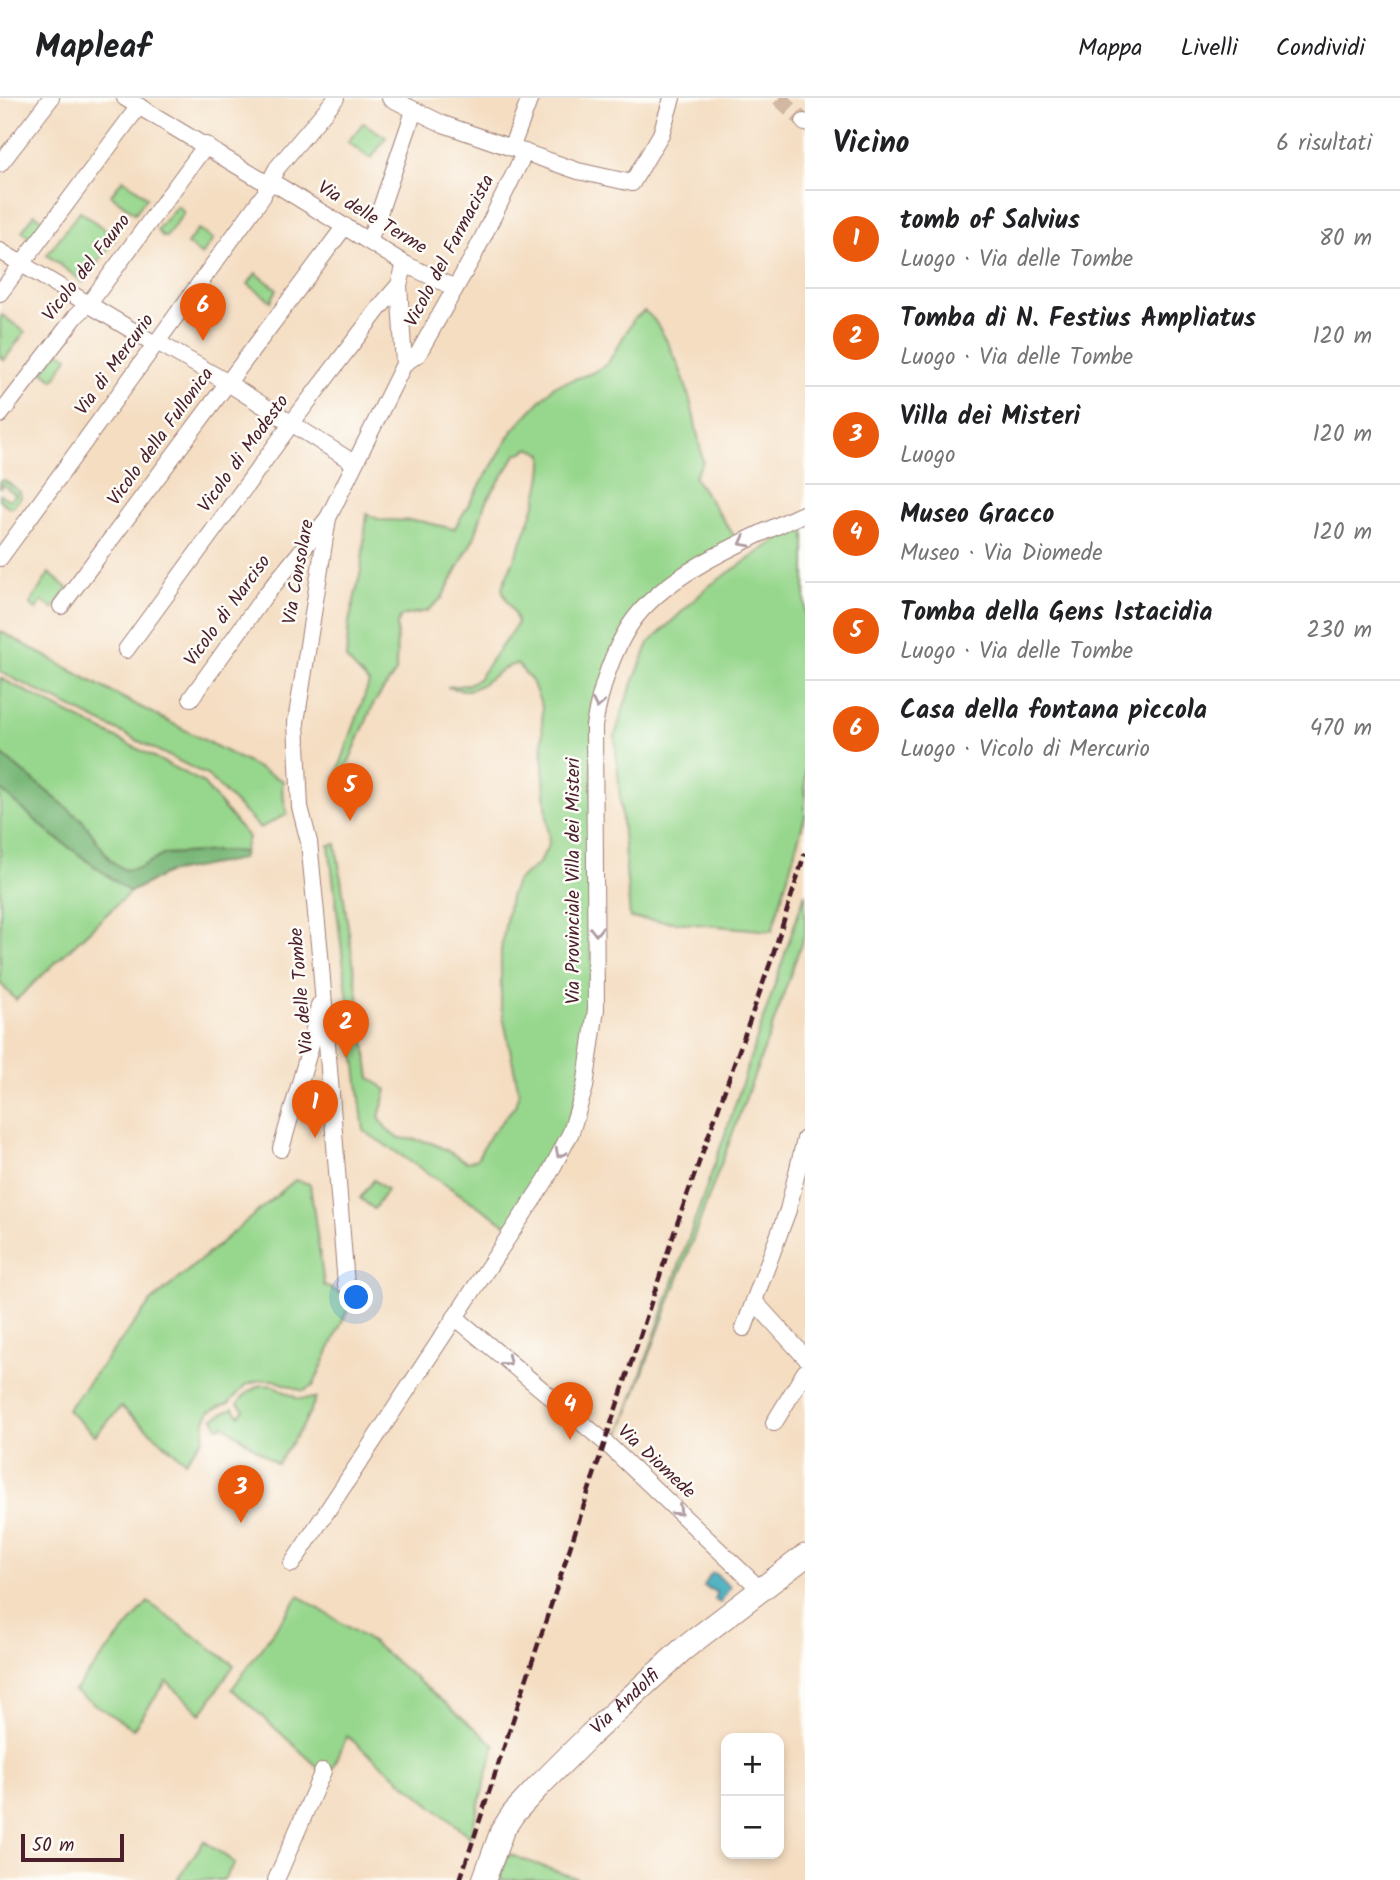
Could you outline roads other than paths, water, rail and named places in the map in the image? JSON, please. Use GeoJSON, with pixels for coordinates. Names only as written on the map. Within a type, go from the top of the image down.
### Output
{"type":"FeatureCollection","features":[{"type":"Feature","properties":{"kind":"street"},"geometry":{"type":"LineString","coordinates":[[0,164],[51,98]]}},
{"type":"Feature","properties":{"kind":"street","name":"Via di Mercurio"},"geometry":{"type":"LineString","coordinates":[[0,558],[266,190],[336,98]]}},
{"type":"Feature","properties":{"kind":"street","name":"Vicolo del Farmacista"},"geometry":{"type":"LineString","coordinates":[[404,364],[418,354],[455,288],[519,149],[530,98]]}},
{"type":"Feature","properties":{"kind":"street"},"geometry":{"type":"LineString","coordinates":[[397,100],[443,124],[602,178],[632,183],[661,134],[672,98]]}},
{"type":"Feature","properties":{"kind":"street"},"geometry":{"type":"LineString","coordinates":[[0,293],[132,102]]}},
{"type":"Feature","properties":{"kind":"street","name":"Via delle Terme"},"geometry":{"type":"LineString","coordinates":[[132,102],[261,180],[266,190],[345,226],[405,264],[455,288]]}},
{"type":"Feature","properties":{"kind":"street"},"geometry":{"type":"LineString","coordinates":[[368,241],[414,111]]}},
{"type":"Feature","properties":{"kind":"street","name":"Vicolo del Fauno"},"geometry":{"type":"LineString","coordinates":[[0,415],[88,304],[206,145]]}},
{"type":"Feature","properties":{"kind":"street","name":"Vicolo della Fullonica"},"geometry":{"type":"LineString","coordinates":[[61,606],[345,226]]}},
{"type":"Feature","properties":{"kind":"street"},"geometry":{"type":"LineString","coordinates":[[0,251],[226,382],[354,463]]}},
{"type":"Feature","properties":{"kind":"street"},"geometry":{"type":"LineString","coordinates":[[404,364],[399,285],[405,264]]}},
{"type":"Feature","properties":{"kind":"street","name":"Vicolo di Modesto"},"geometry":{"type":"LineString","coordinates":[[126,650],[292,424],[399,285]]}},
{"type":"Feature","properties":{"kind":"street","name":"Via Consolare"},"geometry":{"type":"LineString","coordinates":[[299,778],[298,711],[328,519],[404,364]]}},
{"type":"Feature","properties":{"kind":"street","name":"Via Provinciale Villa dei Misteri"},"geometry":{"type":"LineString","coordinates":[[292,1564],[546,1180],[571,1132],[585,1087],[596,1009],[594,726],[599,696],[610,663],[631,624],[686,573],[805,513]]}},
{"type":"Feature","properties":{"kind":"street","name":"Vicolo di Narciso"},"geometry":{"type":"LineString","coordinates":[[191,698],[262,598],[328,519]]}},
{"type":"Feature","properties":{"kind":"street","name":"Via delle Tombe"},"geometry":{"type":"LineString","coordinates":[[299,778],[300,807],[309,842],[346,1285]]}},
{"type":"Feature","properties":{"kind":"street"},"geometry":{"type":"LineString","coordinates":[[281,1149],[310,1048],[322,989]]}},
{"type":"Feature","properties":{"kind":"street"},"geometry":{"type":"LineString","coordinates":[[744,1328],[788,1210],[805,1139]]}},
{"type":"Feature","properties":{"kind":"street"},"geometry":{"type":"LineString","coordinates":[[754,1301],[805,1357]]}},
{"type":"Feature","properties":{"kind":"street","name":"Via Diomede"},"geometry":{"type":"LineString","coordinates":[[455,1317],[606,1443],[760,1589]]}},
{"type":"Feature","properties":{"kind":"street"},"geometry":{"type":"LineString","coordinates":[[774,1423],[805,1372]]}},
{"type":"Feature","properties":{"kind":"street","name":"Via Andolfi"},"geometry":{"type":"LineString","coordinates":[[484,1880],[502,1831],[513,1814],[538,1787],[682,1650],[805,1556]]}},
{"type":"Feature","properties":{"kind":"street"},"geometry":{"type":"LineString","coordinates":[[276,1880],[323,1772]]}},
{"type":"Feature","properties":{"kind":"water"},"geometry":{"type":"Polygon","coordinates":[[[714,1573],[730,1587],[720,1603],[715,1600],[716,1592],[704,1586],[714,1573]]]}},
{"type":"Feature","properties":{"kind":"tunnel"},"geometry":{"type":"LineString","coordinates":[[779,98],[804,122]]}},
{"type":"Feature","properties":{"kind":"railway"},"geometry":{"type":"LineString","coordinates":[[460,1880],[678,1221],[772,958],[805,853]]}},
{"type":"Feature","properties":{"kind":"place","name":"Casa della fontana piccola"},"geometry":{"type":"Point","coordinates":[203,341]}},
{"type":"Feature","properties":{"kind":"place","name":"Tomba della Gens Istacidia"},"geometry":{"type":"Point","coordinates":[350,821]}},
{"type":"Feature","properties":{"kind":"place","name":"Tomba di N. Festius Ampliatus"},"geometry":{"type":"Point","coordinates":[346,1058]}},
{"type":"Feature","properties":{"kind":"place","name":"tomb of Salvius"},"geometry":{"type":"Point","coordinates":[315,1138]}},
{"type":"Feature","properties":{"kind":"place","name":"Museo Gracco"},"geometry":{"type":"Point","coordinates":[570,1440]}},
{"type":"Feature","properties":{"kind":"place","name":"Villa dei Misteri"},"geometry":{"type":"Point","coordinates":[241,1523]}}]}
